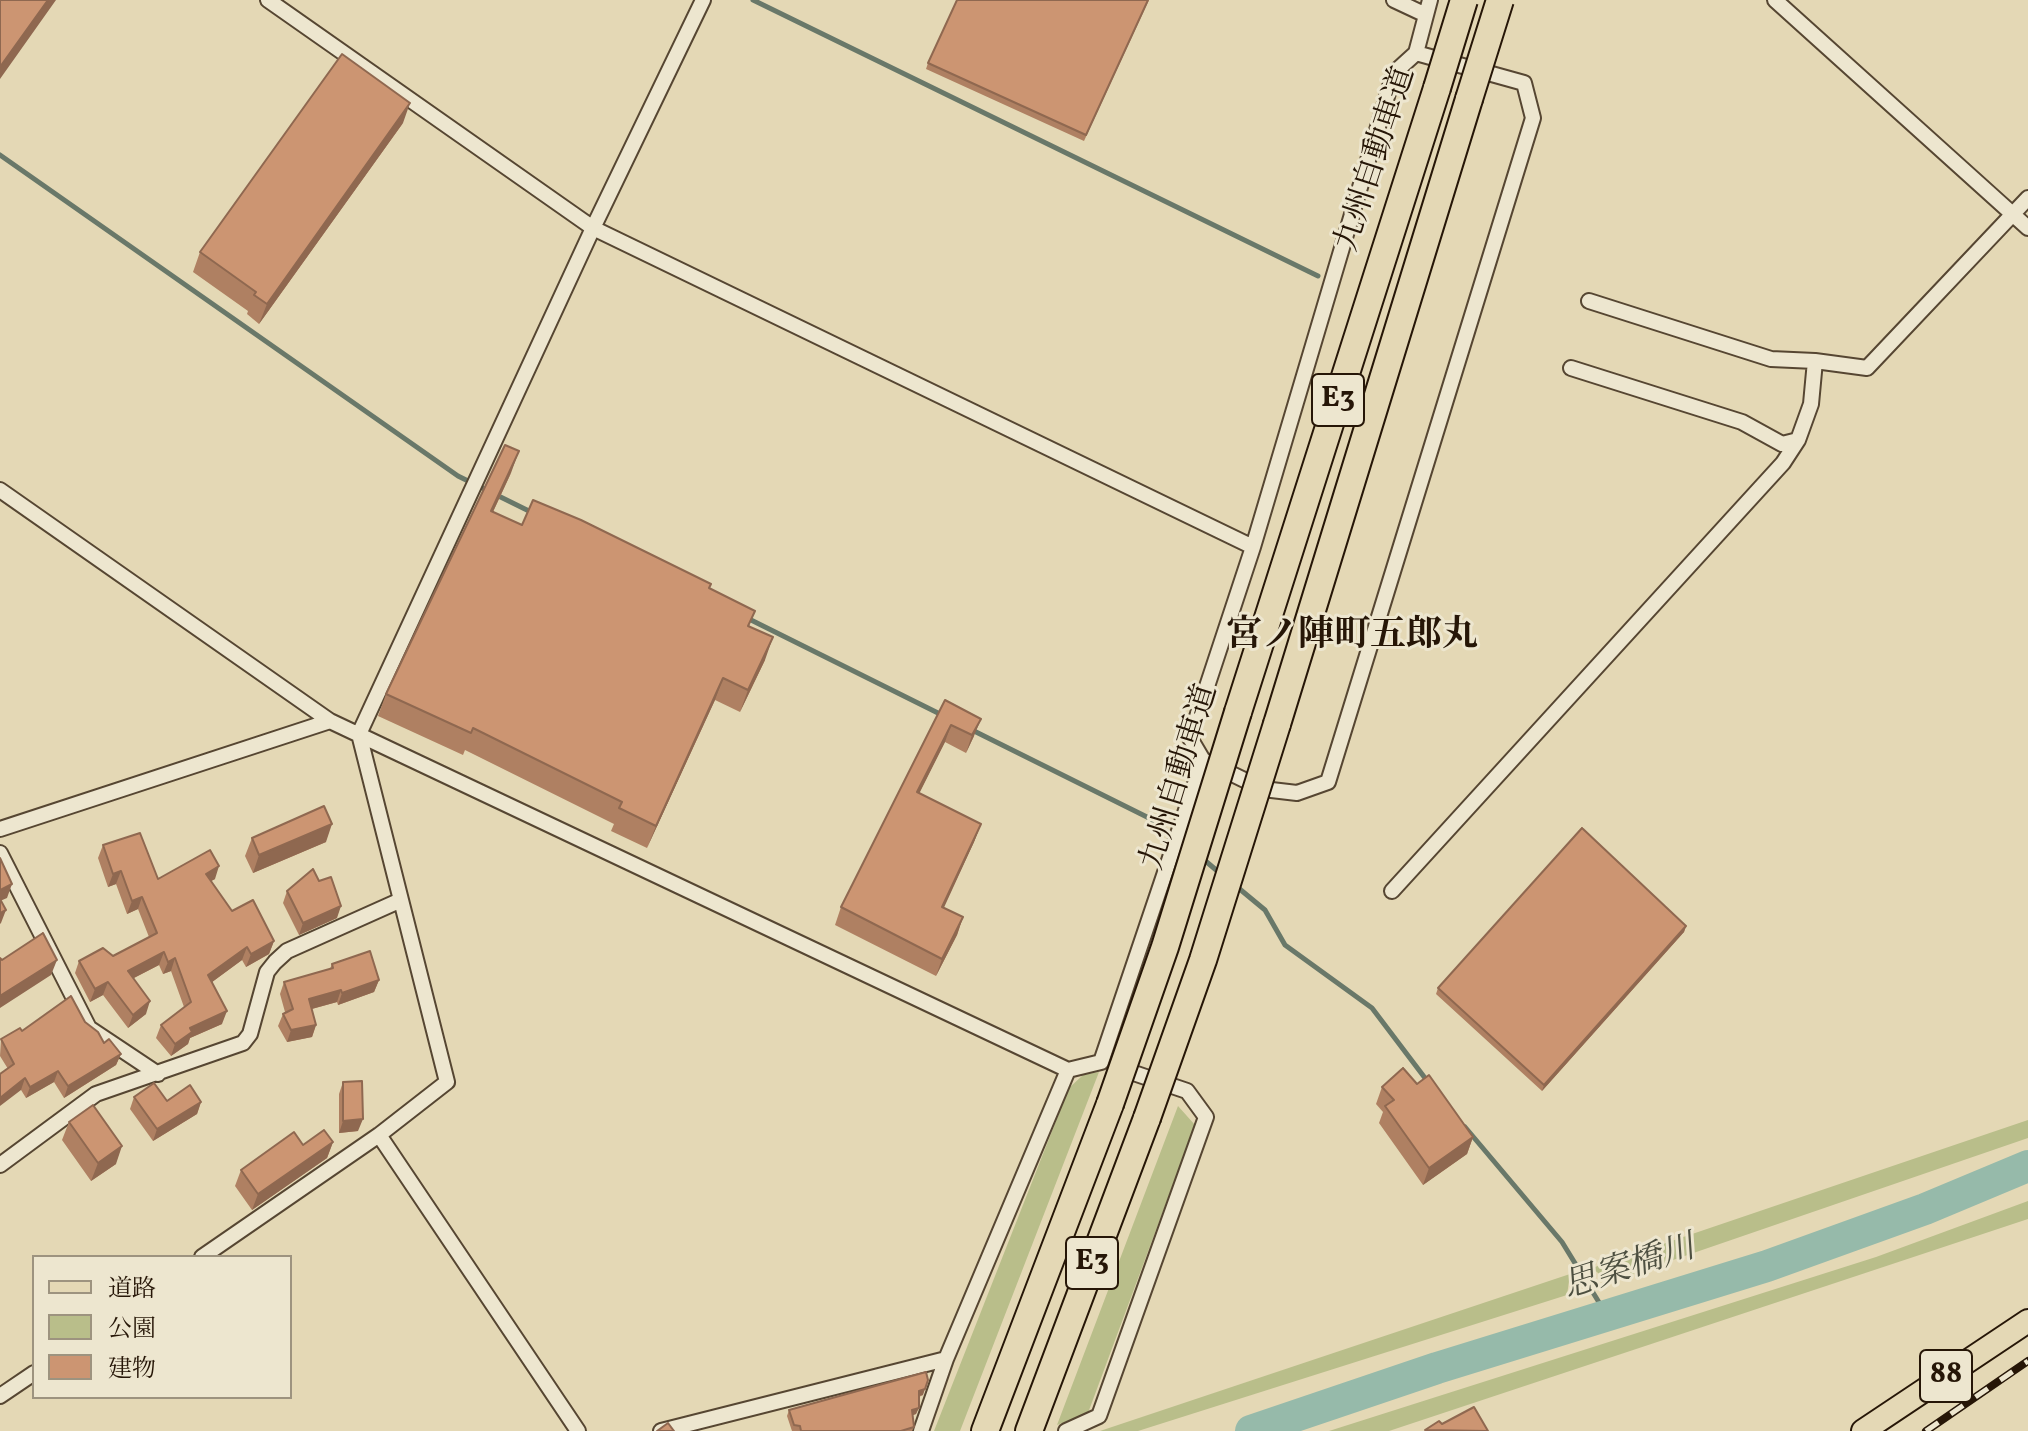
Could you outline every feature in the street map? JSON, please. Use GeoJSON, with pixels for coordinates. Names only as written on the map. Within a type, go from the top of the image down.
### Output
{"type":"FeatureCollection","features":[{"type":"Feature","properties":{"kind":"highway","name":"九州自動車道"},"geometry":{"type":"LineString","coordinates":[[985,1431],[1110,1104],[1165,947],[1464,0]]}},
{"type":"Feature","properties":{"kind":"highway","name":"E3"},"geometry":{"type":"LineString","coordinates":[[1033,1420],[1203,960],[1500,0]]}},
{"type":"Feature","properties":{"kind":"main road","name":"88"},"geometry":{"type":"LineString","coordinates":[[1863,1431],[2028,1321]]}},
{"type":"Feature","properties":{"kind":"street"},"geometry":{"type":"LineString","coordinates":[[268,0],[593,228],[1253,547]]}},
{"type":"Feature","properties":{"kind":"street"},"geometry":{"type":"LineString","coordinates":[[205,1255],[379,1135],[447,1082],[359,734],[593,228],[703,0]]}},
{"type":"Feature","properties":{"kind":"street"},"geometry":{"type":"LineString","coordinates":[[1394,0],[1426,15]]}},
{"type":"Feature","properties":{"kind":"street"},"geometry":{"type":"LineString","coordinates":[[1416,53],[1524,83],[1533,118],[1328,782],[1297,793],[1263,789],[1203,760],[1190,738],[1253,547],[1394,73],[1416,53],[1430,0]]}},
{"type":"Feature","properties":{"kind":"street"},"geometry":{"type":"LineString","coordinates":[[1775,0],[2028,228]]}},
{"type":"Feature","properties":{"kind":"street"},"geometry":{"type":"LineString","coordinates":[[1589,301],[1771,359],[1867,368],[2028,198]]}},
{"type":"Feature","properties":{"kind":"street"},"geometry":{"type":"LineString","coordinates":[[1392,891],[1783,463],[1798,440],[1811,404],[1815,361]]}},
{"type":"Feature","properties":{"kind":"street"},"geometry":{"type":"LineString","coordinates":[[1571,368],[1742,422],[1782,444],[1798,440]]}},
{"type":"Feature","properties":{"kind":"street"},"geometry":{"type":"LineString","coordinates":[[0,490],[330,721],[1068,1070],[1101,1062],[1187,1091],[1206,1117],[1099,1416],[1066,1431]]}},
{"type":"Feature","properties":{"kind":"street"},"geometry":{"type":"LineString","coordinates":[[0,829],[330,721]]}},
{"type":"Feature","properties":{"kind":"street"},"geometry":{"type":"LineString","coordinates":[[1101,1062],[1203,760]]}},
{"type":"Feature","properties":{"kind":"street"},"geometry":{"type":"LineString","coordinates":[[0,853],[89,1028],[158,1074]]}},
{"type":"Feature","properties":{"kind":"street"},"geometry":{"type":"LineString","coordinates":[[0,1165],[96,1094],[243,1043],[250,1034],[267,972],[287,951],[401,900]]}},
{"type":"Feature","properties":{"kind":"street"},"geometry":{"type":"LineString","coordinates":[[921,1431],[946,1359],[1068,1070]]}},
{"type":"Feature","properties":{"kind":"street"},"geometry":{"type":"LineString","coordinates":[[379,1135],[578,1431]]}},
{"type":"Feature","properties":{"kind":"street"},"geometry":{"type":"LineString","coordinates":[[661,1431],[946,1359]]}},
{"type":"Feature","properties":{"kind":"street"},"geometry":{"type":"LineString","coordinates":[[0,1396],[32,1374]]}},
{"type":"Feature","properties":{"kind":"green space"},"geometry":{"type":"Polygon","coordinates":[[[1099,1072],[960,1431],[934,1431],[1069,1088],[1083,1075],[1099,1072]]]}},
{"type":"Feature","properties":{"kind":"green space"},"geometry":{"type":"Polygon","coordinates":[[[1178,1106],[1195,1125],[1088,1413],[1057,1425],[1178,1106]]]}},
{"type":"Feature","properties":{"kind":"green space"},"geometry":{"type":"Polygon","coordinates":[[[2028,1120],[2028,1138],[1609,1282],[1592,1268],[2028,1120]]]}},
{"type":"Feature","properties":{"kind":"green space"},"geometry":{"type":"Polygon","coordinates":[[[2028,1201],[2028,1219],[1389,1431],[1329,1431],[1876,1257],[2028,1201]]]}},
{"type":"Feature","properties":{"kind":"green space"},"geometry":{"type":"Polygon","coordinates":[[[1570,1274],[1567,1295],[1138,1431],[1100,1431],[1570,1274]]]}},
{"type":"Feature","properties":{"kind":"building"},"geometry":{"type":"Polygon","coordinates":[[[0,0],[48,0],[0,67],[0,0]]]}},
{"type":"Feature","properties":{"kind":"building"},"geometry":{"type":"Polygon","coordinates":[[[957,0],[1148,0],[1086,135],[928,63],[957,0]]]}},
{"type":"Feature","properties":{"kind":"building"},"geometry":{"type":"Polygon","coordinates":[[[342,54],[410,103],[267,304],[254,295],[256,292],[200,252],[342,54]]]}},
{"type":"Feature","properties":{"kind":"building"},"geometry":{"type":"Polygon","coordinates":[[[505,445],[519,451],[491,511],[522,525],[533,500],[581,520],[711,584],[709,588],[755,611],[748,626],[773,637],[748,690],[723,678],[656,826],[619,808],[622,802],[473,728],[471,733],[386,694],[505,445]]]}},
{"type":"Feature","properties":{"kind":"building"},"geometry":{"type":"Polygon","coordinates":[[[945,700],[981,719],[972,735],[951,725],[917,792],[981,824],[942,907],[963,917],[942,959],[841,907],[945,700]]]}},
{"type":"Feature","properties":{"kind":"building"},"geometry":{"type":"Polygon","coordinates":[[[324,806],[332,824],[259,855],[252,838],[324,806]]]}},
{"type":"Feature","properties":{"kind":"building"},"geometry":{"type":"Polygon","coordinates":[[[1582,828],[1686,926],[1544,1085],[1438,988],[1582,828]]]}},
{"type":"Feature","properties":{"kind":"building"},"geometry":{"type":"Polygon","coordinates":[[[140,833],[158,879],[210,850],[219,866],[206,874],[232,911],[253,900],[274,941],[251,954],[247,947],[208,975],[227,1011],[190,1028],[192,1032],[175,1044],[161,1025],[191,1002],[175,958],[168,962],[164,952],[128,971],[150,1001],[133,1015],[108,982],[95,989],[79,961],[103,948],[113,956],[157,933],[142,897],[132,901],[121,871],[113,874],[103,845],[140,833]]]}},
{"type":"Feature","properties":{"kind":"building"},"geometry":{"type":"Polygon","coordinates":[[[0,858],[12,884],[0,890],[0,858]]]}},
{"type":"Feature","properties":{"kind":"building"},"geometry":{"type":"Polygon","coordinates":[[[313,869],[319,881],[331,877],[341,906],[303,923],[287,891],[313,869]]]}},
{"type":"Feature","properties":{"kind":"building"},"geometry":{"type":"Polygon","coordinates":[[[0,899],[6,910],[0,913],[0,899]]]}},
{"type":"Feature","properties":{"kind":"building"},"geometry":{"type":"Polygon","coordinates":[[[43,933],[57,960],[0,996],[0,958],[2,960],[43,933]]]}},
{"type":"Feature","properties":{"kind":"building"},"geometry":{"type":"Polygon","coordinates":[[[370,951],[379,980],[342,993],[341,990],[309,999],[316,1025],[291,1030],[283,1014],[293,1009],[284,982],[333,968],[332,964],[370,951]]]}},
{"type":"Feature","properties":{"kind":"building"},"geometry":{"type":"Polygon","coordinates":[[[71,996],[85,1022],[98,1032],[104,1043],[109,1039],[121,1054],[68,1086],[58,1071],[30,1087],[25,1078],[0,1098],[0,1074],[14,1064],[1,1039],[20,1028],[22,1031],[71,996]]]}},
{"type":"Feature","properties":{"kind":"building"},"geometry":{"type":"Polygon","coordinates":[[[1403,1068],[1417,1084],[1429,1075],[1473,1137],[1429,1168],[1385,1106],[1394,1100],[1382,1087],[1403,1068]]]}},
{"type":"Feature","properties":{"kind":"building"},"geometry":{"type":"Polygon","coordinates":[[[362,1081],[363,1119],[343,1121],[343,1082],[362,1081]]]}},
{"type":"Feature","properties":{"kind":"building"},"geometry":{"type":"Polygon","coordinates":[[[154,1083],[167,1101],[190,1085],[201,1102],[157,1129],[134,1097],[154,1083]]]}},
{"type":"Feature","properties":{"kind":"building"},"geometry":{"type":"Polygon","coordinates":[[[93,1105],[122,1146],[98,1163],[69,1122],[93,1105]]]}},
{"type":"Feature","properties":{"kind":"building"},"geometry":{"type":"Polygon","coordinates":[[[324,1130],[333,1142],[258,1194],[241,1170],[294,1132],[303,1145],[324,1130]]]}},
{"type":"Feature","properties":{"kind":"building"},"geometry":{"type":"Polygon","coordinates":[[[926,1372],[928,1380],[925,1389],[919,1391],[919,1408],[912,1410],[914,1427],[901,1431],[801,1431],[800,1426],[794,1425],[789,1410],[926,1372]]]}},
{"type":"Feature","properties":{"kind":"building"},"geometry":{"type":"Polygon","coordinates":[[[1474,1407],[1488,1431],[1425,1430],[1439,1421],[1442,1424],[1474,1407]]]}},
{"type":"Feature","properties":{"kind":"building"},"geometry":{"type":"Polygon","coordinates":[[[668,1423],[674,1431],[657,1431],[668,1423]]]}},
{"type":"Feature","properties":{"kind":"waterway"},"geometry":{"type":"LineString","coordinates":[[753,0],[1318,276]]}},
{"type":"Feature","properties":{"kind":"waterway"},"geometry":{"type":"LineString","coordinates":[[0,155],[458,476],[533,513]]}},
{"type":"Feature","properties":{"kind":"waterway"},"geometry":{"type":"LineString","coordinates":[[747,618],[942,715]]}},
{"type":"Feature","properties":{"kind":"waterway"},"geometry":{"type":"LineString","coordinates":[[972,730],[1149,818],[1188,847]]}},
{"type":"Feature","properties":{"kind":"waterway"},"geometry":{"type":"LineString","coordinates":[[1202,858],[1222,875]]}},
{"type":"Feature","properties":{"kind":"waterway"},"geometry":{"type":"LineString","coordinates":[[1236,886],[1265,910],[1285,945],[1372,1008],[1428,1082]]}},
{"type":"Feature","properties":{"kind":"waterway"},"geometry":{"type":"LineString","coordinates":[[1465,1127],[1562,1242],[1608,1317]]}},
{"type":"Feature","properties":{"kind":"waterway","name":"思案橋川"},"geometry":{"type":"LineString","coordinates":[[1251,1431],[1437,1368],[1767,1266],[1925,1209],[2028,1166]]}},
{"type":"Feature","properties":{"kind":"railway"},"geometry":{"type":"LineString","coordinates":[[1926,1431],[2028,1361]]}},
{"type":"Feature","properties":{"kind":"district","name":"宮ノ陣町五郎丸"},"geometry":{"type":"Point","coordinates":[1352,638]}}]}
